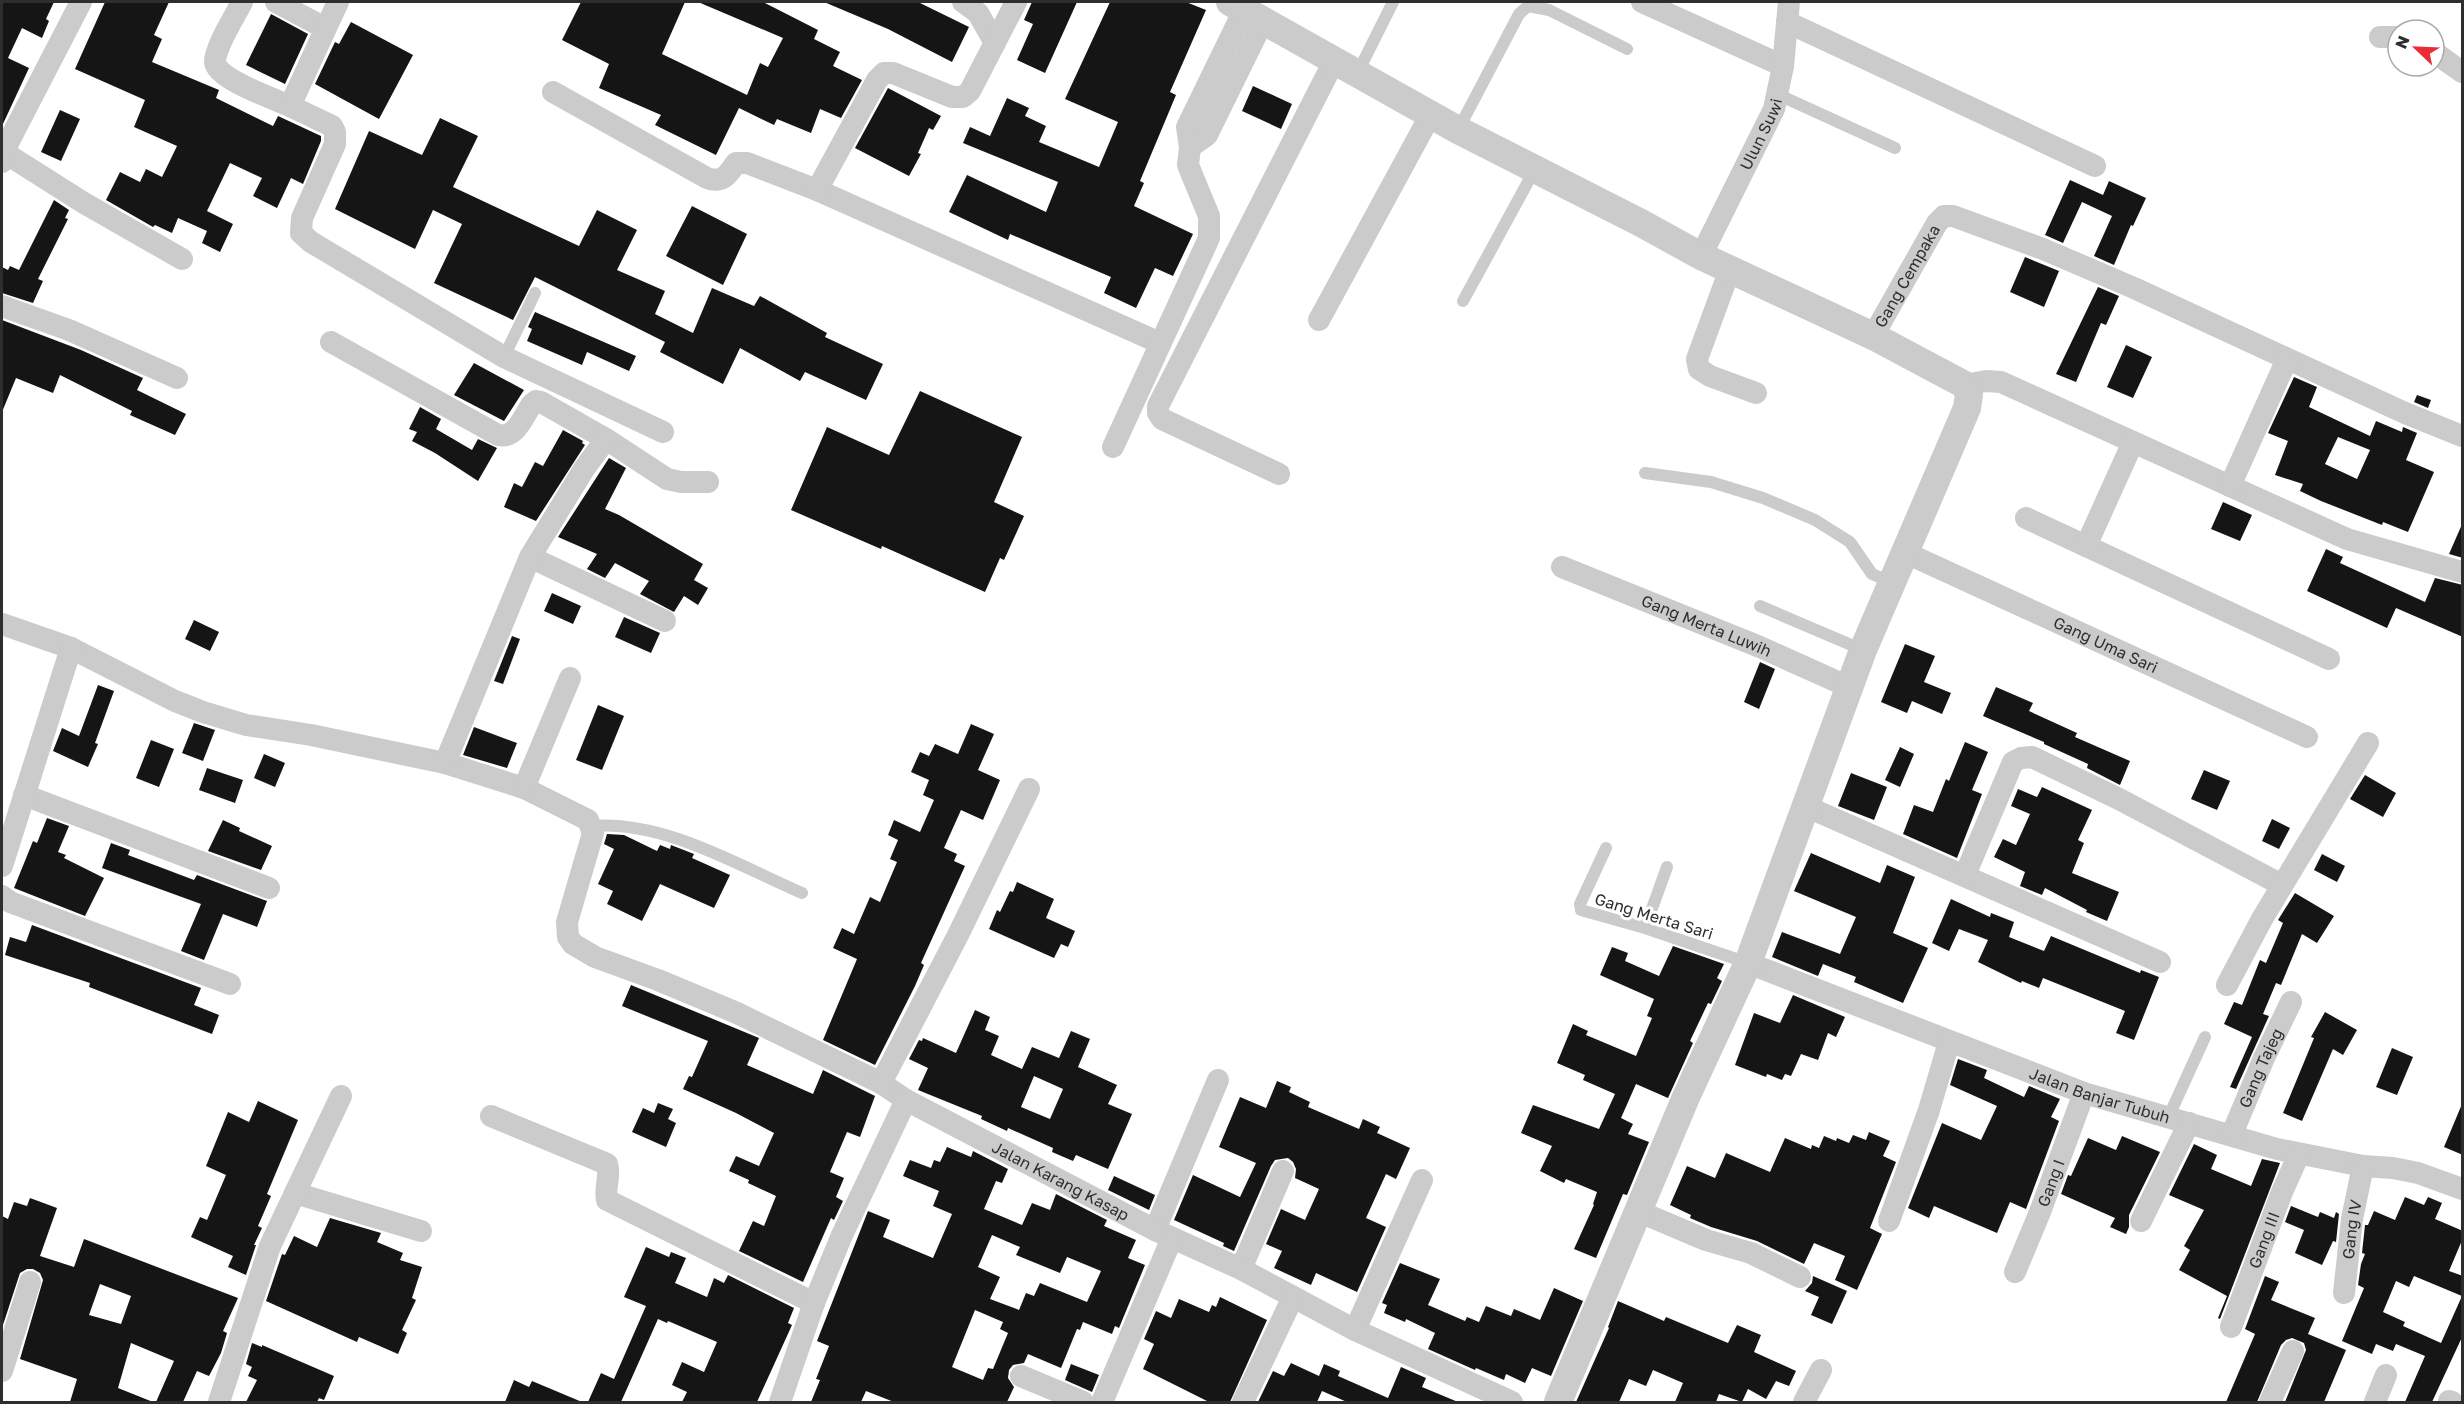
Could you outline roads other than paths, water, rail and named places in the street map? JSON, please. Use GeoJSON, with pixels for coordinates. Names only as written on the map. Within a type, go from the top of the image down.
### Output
{"type":"FeatureCollection","features":[{"type":"Feature","properties":{"kind":"street"},"geometry":{"type":"LineString","coordinates":[[81,2],[4,149],[84,203],[182,259]]}},
{"type":"Feature","properties":{"kind":"street"},"geometry":{"type":"LineString","coordinates":[[242,2],[216,56],[216,66],[221,73],[231,80],[332,126],[335,132],[335,144],[302,218],[301,233],[311,242],[504,357],[663,432]]}},
{"type":"Feature","properties":{"kind":"street"},"geometry":{"type":"LineString","coordinates":[[276,2],[325,28]]}},
{"type":"Feature","properties":{"kind":"street"},"geometry":{"type":"LineString","coordinates":[[290,106],[338,2]]}},
{"type":"Feature","properties":{"kind":"street"},"geometry":{"type":"LineString","coordinates":[[963,2],[978,13],[995,43]]}},
{"type":"Feature","properties":{"kind":"street"},"geometry":{"type":"LineString","coordinates":[[817,190],[877,80],[884,73],[893,73],[952,97],[963,97],[970,91],[1016,2]]}},
{"type":"Feature","properties":{"kind":"street"},"geometry":{"type":"LineString","coordinates":[[1642,2],[1783,66]]}},
{"type":"Feature","properties":{"kind":"street"},"geometry":{"type":"LineString","coordinates":[[1113,447],[1209,238],[1209,216],[1188,165],[1190,147],[1187,127],[1246,11],[1458,130],[1701,256],[1873,336],[1965,385],[1986,381],[2001,382],[2347,539],[2463,572]]}},
{"type":"Feature","properties":{"kind":"street"},"geometry":{"type":"LineString","coordinates":[[1788,12],[2095,166]]}},
{"type":"Feature","properties":{"kind":"street","name":"Ulun Suwi"},"geometry":{"type":"LineString","coordinates":[[1701,256],[1779,95],[1788,12]]}},
{"type":"Feature","properties":{"kind":"street"},"geometry":{"type":"LineString","coordinates":[[2446,60],[2463,72]]}},
{"type":"Feature","properties":{"kind":"street"},"geometry":{"type":"LineString","coordinates":[[1279,474],[1162,419],[1158,413],[1158,406],[1346,68]]}},
{"type":"Feature","properties":{"kind":"street"},"geometry":{"type":"LineString","coordinates":[[553,92],[707,178],[714,180],[724,178],[736,163],[743,162],[817,190],[1160,343]]}},
{"type":"Feature","properties":{"kind":"street"},"geometry":{"type":"LineString","coordinates":[[1318,320],[1431,114]]}},
{"type":"Feature","properties":{"kind":"street","name":"Gang Cempaka"},"geometry":{"type":"LineString","coordinates":[[1873,336],[1940,217],[1953,216],[2043,249],[2287,359]]}},
{"type":"Feature","properties":{"kind":"street"},"geometry":{"type":"LineString","coordinates":[[1730,269],[1696,359],[1699,369],[1710,376],[1756,393]]}},
{"type":"Feature","properties":{"kind":"street"},"geometry":{"type":"LineString","coordinates":[[2,306],[69,330],[177,378]]}},
{"type":"Feature","properties":{"kind":"street"},"geometry":{"type":"LineString","coordinates":[[331,342],[498,435],[505,437],[512,434],[536,401],[606,439],[666,479],[681,482],[708,482]]}},
{"type":"Feature","properties":{"kind":"street"},"geometry":{"type":"LineString","coordinates":[[2230,486],[2287,359],[2435,426],[2463,436]]}},
{"type":"Feature","properties":{"kind":"street"},"geometry":{"type":"LineString","coordinates":[[1558,1402],[1640,1212],[1686,1097],[1748,963],[1863,650],[1967,408],[1969,395],[1965,385]]}},
{"type":"Feature","properties":{"kind":"street"},"geometry":{"type":"LineString","coordinates":[[445,764],[530,556],[584,469],[606,439]]}},
{"type":"Feature","properties":{"kind":"street"},"geometry":{"type":"LineString","coordinates":[[2086,546],[2133,442]]}},
{"type":"Feature","properties":{"kind":"street"},"geometry":{"type":"LineString","coordinates":[[2026,518],[2329,659]]}},
{"type":"Feature","properties":{"kind":"street","name":"Gang Uma Sari"},"geometry":{"type":"LineString","coordinates":[[1904,552],[2307,737]]}},
{"type":"Feature","properties":{"kind":"street"},"geometry":{"type":"LineString","coordinates":[[530,556],[665,621]]}},
{"type":"Feature","properties":{"kind":"street","name":"Gang Merta Luwih"},"geometry":{"type":"LineString","coordinates":[[1562,567],[1760,647],[1849,687]]}},
{"type":"Feature","properties":{"kind":"street"},"geometry":{"type":"LineString","coordinates":[[2,624],[71,648],[175,701],[203,712],[246,725],[311,735],[445,764],[524,788],[588,819],[591,826]]}},
{"type":"Feature","properties":{"kind":"street"},"geometry":{"type":"LineString","coordinates":[[2,866],[71,648]]}},
{"type":"Feature","properties":{"kind":"street"},"geometry":{"type":"LineString","coordinates":[[524,788],[570,678]]}},
{"type":"Feature","properties":{"kind":"street"},"geometry":{"type":"LineString","coordinates":[[2227,985],[2282,885],[2368,743]]}},
{"type":"Feature","properties":{"kind":"street"},"geometry":{"type":"LineString","coordinates":[[1965,875],[2013,762],[2021,758],[2032,758],[2119,799],[2282,885]]}},
{"type":"Feature","properties":{"kind":"street"},"geometry":{"type":"LineString","coordinates":[[881,1083],[958,935],[1029,789]]}},
{"type":"Feature","properties":{"kind":"street"},"geometry":{"type":"LineString","coordinates":[[24,795],[269,888]]}},
{"type":"Feature","properties":{"kind":"street"},"geometry":{"type":"LineString","coordinates":[[1805,806],[2160,962]]}},
{"type":"Feature","properties":{"kind":"street","name":"Jalan Karang Kasap"},"geometry":{"type":"LineString","coordinates":[[591,826],[593,833],[567,922],[568,937],[573,944],[595,957],[737,1013],[881,1083],[906,1100],[1163,1234],[1241,1269],[1355,1330],[1512,1402]]}},
{"type":"Feature","properties":{"kind":"street"},"geometry":{"type":"LineString","coordinates":[[2,896],[10,902],[230,984]]}},
{"type":"Feature","properties":{"kind":"street","name":"Jalan Banjar Tubuh"},"geometry":{"type":"LineString","coordinates":[[1748,963],[2084,1093],[2299,1154],[2418,1173],[2463,1189]]}},
{"type":"Feature","properties":{"kind":"street","name":"Gang Tajeg"},"geometry":{"type":"LineString","coordinates":[[2232,1134],[2291,1002]]}},
{"type":"Feature","properties":{"kind":"street"},"geometry":{"type":"LineString","coordinates":[[1889,1221],[1929,1110],[1950,1042]]}},
{"type":"Feature","properties":{"kind":"street"},"geometry":{"type":"LineString","coordinates":[[1102,1402],[1218,1080]]}},
{"type":"Feature","properties":{"kind":"street","name":"Gang I"},"geometry":{"type":"LineString","coordinates":[[2014,1272],[2040,1212],[2084,1093]]}},
{"type":"Feature","properties":{"kind":"street"},"geometry":{"type":"LineString","coordinates":[[219,1402],[270,1246],[340,1096]]}},
{"type":"Feature","properties":{"kind":"street"},"geometry":{"type":"LineString","coordinates":[[780,1402],[814,1303],[842,1234],[906,1100]]}},
{"type":"Feature","properties":{"kind":"street"},"geometry":{"type":"LineString","coordinates":[[491,1116],[607,1164],[609,1170],[605,1191],[607,1200],[814,1303]]}},
{"type":"Feature","properties":{"kind":"street"},"geometry":{"type":"LineString","coordinates":[[2142,1221],[2179,1120]]}},
{"type":"Feature","properties":{"kind":"street","name":"Gang III"},"geometry":{"type":"LineString","coordinates":[[2231,1327],[2282,1192],[2299,1154]]}},
{"type":"Feature","properties":{"kind":"street","name":"Gang IV"},"geometry":{"type":"LineString","coordinates":[[2344,1293],[2352,1219],[2363,1166]]}},
{"type":"Feature","properties":{"kind":"street"},"geometry":{"type":"LineString","coordinates":[[1241,1269],[1283,1171]]}},
{"type":"Feature","properties":{"kind":"street"},"geometry":{"type":"LineString","coordinates":[[1355,1330],[1422,1180]]}},
{"type":"Feature","properties":{"kind":"street"},"geometry":{"type":"LineString","coordinates":[[295,1193],[421,1231]]}},
{"type":"Feature","properties":{"kind":"street"},"geometry":{"type":"LineString","coordinates":[[1640,1212],[1706,1240],[1751,1253],[1800,1277]]}},
{"type":"Feature","properties":{"kind":"street"},"geometry":{"type":"LineString","coordinates":[[2,1371],[30,1282]]}},
{"type":"Feature","properties":{"kind":"street"},"geometry":{"type":"LineString","coordinates":[[1244,1402],[1293,1297]]}},
{"type":"Feature","properties":{"kind":"street"},"geometry":{"type":"LineString","coordinates":[[2270,1402],[2293,1351]]}},
{"type":"Feature","properties":{"kind":"street"},"geometry":{"type":"LineString","coordinates":[[1804,1402],[1821,1370]]}},
{"type":"Feature","properties":{"kind":"street"},"geometry":{"type":"LineString","coordinates":[[2375,1402],[2386,1375]]}},
{"type":"Feature","properties":{"kind":"street"},"geometry":{"type":"LineString","coordinates":[[1021,1376],[1083,1402]]}},
{"type":"Feature","properties":{"kind":"lane"},"geometry":{"type":"LineString","coordinates":[[1346,68],[1393,2]]}},
{"type":"Feature","properties":{"kind":"lane"},"geometry":{"type":"LineString","coordinates":[[1458,130],[1519,14],[1528,6],[1549,10],[1627,49]]}},
{"type":"Feature","properties":{"kind":"lane"},"geometry":{"type":"LineString","coordinates":[[1779,95],[1895,148]]}},
{"type":"Feature","properties":{"kind":"lane"},"geometry":{"type":"LineString","coordinates":[[1463,301],[1535,169]]}},
{"type":"Feature","properties":{"kind":"lane"},"geometry":{"type":"LineString","coordinates":[[504,357],[535,293]]}},
{"type":"Feature","properties":{"kind":"lane"},"geometry":{"type":"LineString","coordinates":[[1644,474],[1712,482],[1763,498],[1815,520],[1850,542],[1872,573],[1891,582]]}},
{"type":"Feature","properties":{"kind":"lane"},"geometry":{"type":"LineString","coordinates":[[1760,606],[1863,650]]}},
{"type":"Feature","properties":{"kind":"lane"},"geometry":{"type":"LineString","coordinates":[[591,826],[615,825],[671,836],[802,893]]}},
{"type":"Feature","properties":{"kind":"lane","name":"Gang Merta Sari"},"geometry":{"type":"LineString","coordinates":[[1606,848],[1580,904],[1581,910],[1645,928],[1748,963]]}},
{"type":"Feature","properties":{"kind":"lane"},"geometry":{"type":"LineString","coordinates":[[1645,928],[1667,867]]}},
{"type":"Feature","properties":{"kind":"lane"},"geometry":{"type":"LineString","coordinates":[[2179,1120],[2205,1037]]}}]}
